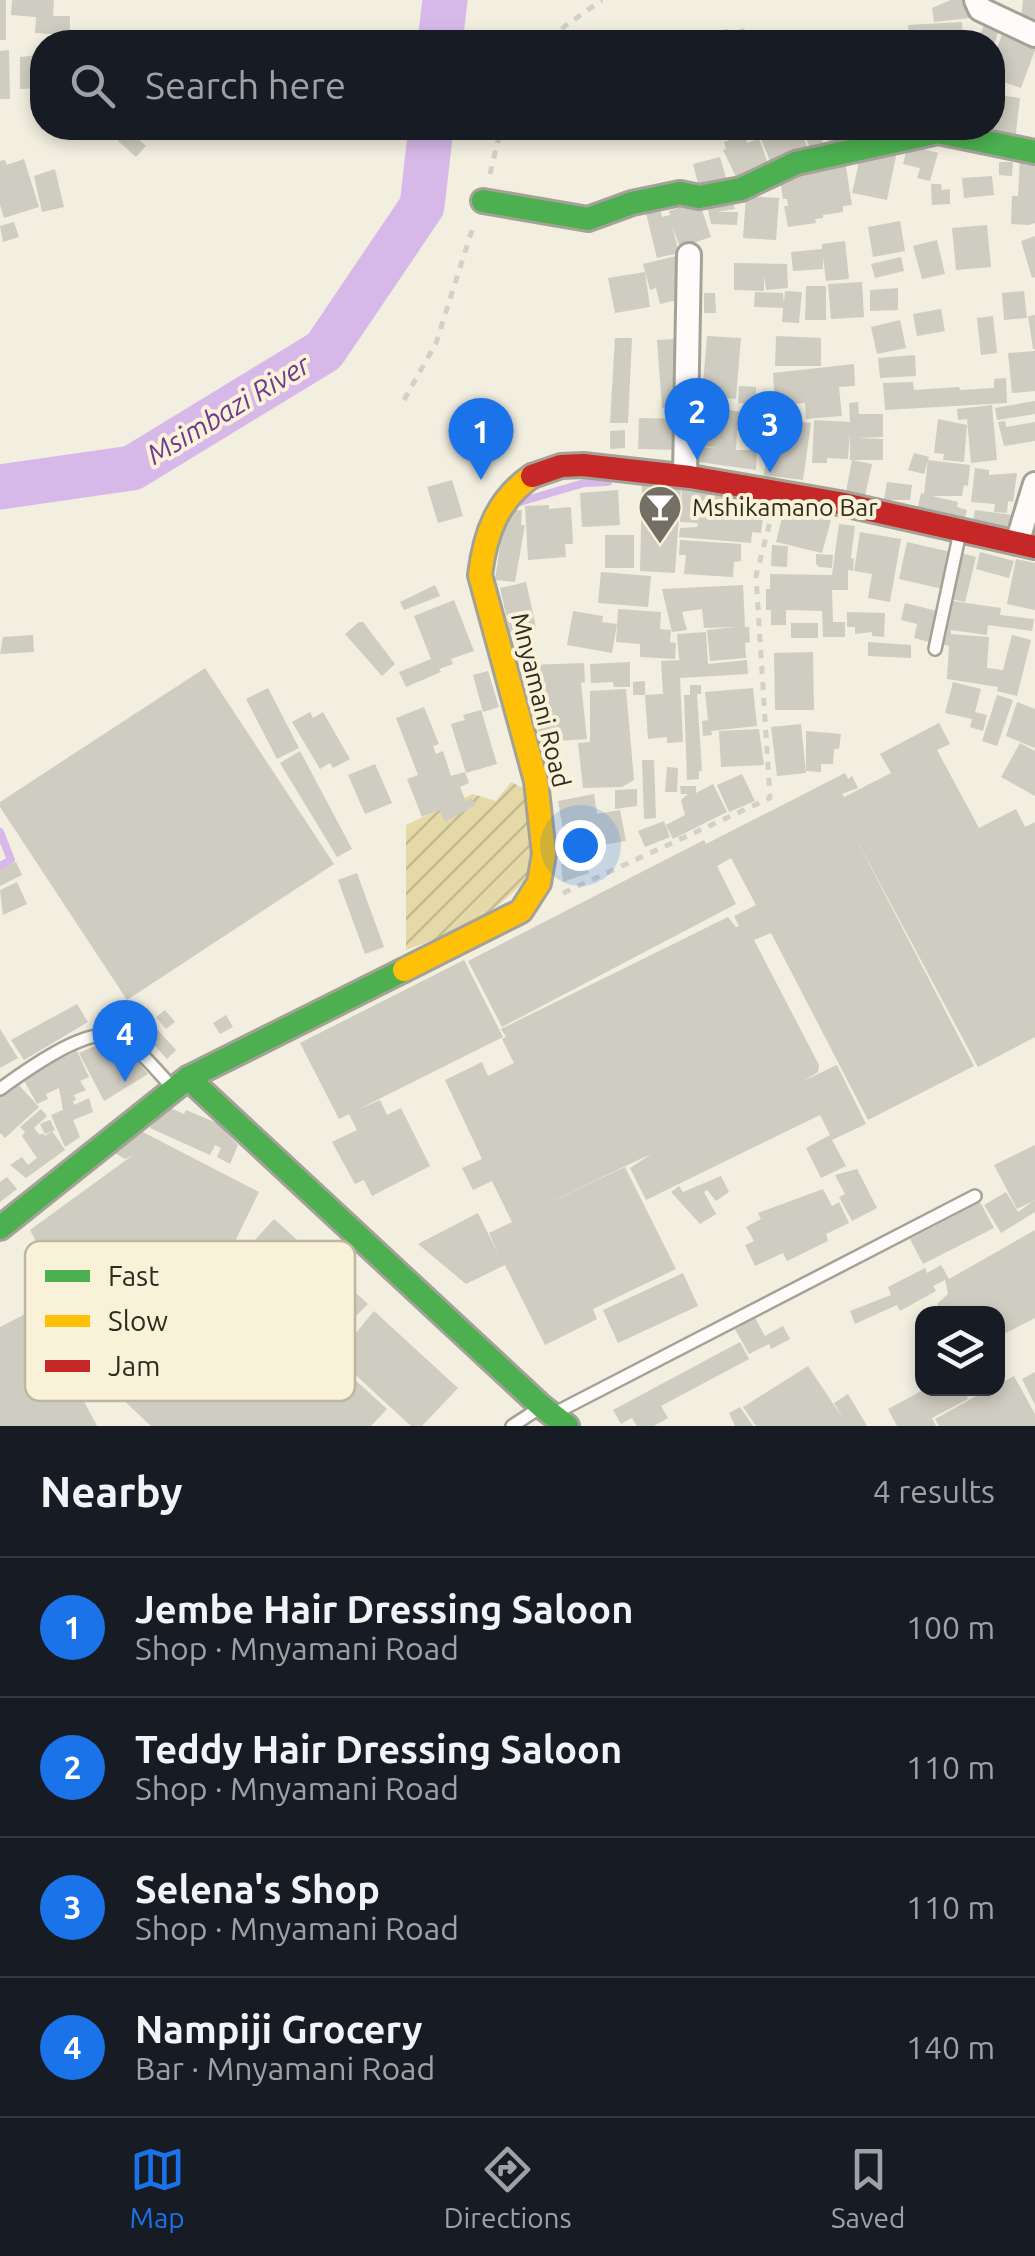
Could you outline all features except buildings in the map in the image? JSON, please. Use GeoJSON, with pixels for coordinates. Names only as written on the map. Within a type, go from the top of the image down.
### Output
{"type":"FeatureCollection","features":[{"type":"Feature","properties":{"kind":"street"},"geometry":{"type":"LineString","coordinates":[[976,0],[980,9],[1035,36]]}},
{"type":"Feature","properties":{"kind":"street"},"geometry":{"type":"LineString","coordinates":[[484,201],[588,218],[680,193],[700,197],[742,188],[796,163],[901,140]]}},
{"type":"Feature","properties":{"kind":"street"},"geometry":{"type":"LineString","coordinates":[[977,140],[1035,152]]}},
{"type":"Feature","properties":{"kind":"street"},"geometry":{"type":"LineString","coordinates":[[685,476],[688,255]]}},
{"type":"Feature","properties":{"kind":"street","name":"Mnyamani Road"},"geometry":{"type":"LineString","coordinates":[[521,911],[539,883],[544,854],[542,824],[536,780],[480,575],[482,542],[495,511],[518,486],[547,469],[580,463],[782,493],[1026,545]]}},
{"type":"Feature","properties":{"kind":"street"},"geometry":{"type":"LineString","coordinates":[[1026,545],[1035,484]]}},
{"type":"Feature","properties":{"kind":"street"},"geometry":{"type":"LineString","coordinates":[[0,1228],[182,1084],[521,911]]}},
{"type":"Feature","properties":{"kind":"street"},"geometry":{"type":"LineString","coordinates":[[182,1084],[553,1416]]}},
{"type":"Feature","properties":{"kind":"lane"},"geometry":{"type":"LineString","coordinates":[[935,650],[960,532]]}},
{"type":"Feature","properties":{"kind":"lane"},"geometry":{"type":"LineString","coordinates":[[0,1089],[40,1060],[97,1036],[112,1036],[182,1084]]}},
{"type":"Feature","properties":{"kind":"lane"},"geometry":{"type":"LineString","coordinates":[[512,1426],[553,1416],[974,1196]]}},
{"type":"Feature","properties":{"kind":"path"},"geometry":{"type":"LineString","coordinates":[[561,30],[602,0]]}},
{"type":"Feature","properties":{"kind":"path"},"geometry":{"type":"LineString","coordinates":[[404,400],[436,342],[457,270],[484,201],[498,140]]}},
{"type":"Feature","properties":{"kind":"path"},"geometry":{"type":"LineString","coordinates":[[521,911],[770,798],[756,576],[782,493]]}},
{"type":"Feature","properties":{"kind":"shaded area"},"geometry":{"type":"Polygon","coordinates":[[[511,782],[527,790],[531,873],[489,911],[406,950],[406,825],[473,794],[496,801],[511,782]]]}},
{"type":"Feature","properties":{"kind":"waterway","name":"Msimbazi River"},"geometry":{"type":"LineString","coordinates":[[441,30],[445,0]]}},
{"type":"Feature","properties":{"kind":"waterway","name":"Msimbazi River"},"geometry":{"type":"LineString","coordinates":[[0,487],[132,468],[324,351],[422,206],[430,140]]}},
{"type":"Feature","properties":{"kind":"waterway"},"geometry":{"type":"LineString","coordinates":[[520,502],[584,483],[608,482]]}},
{"type":"Feature","properties":{"kind":"waterway"},"geometry":{"type":"LineString","coordinates":[[0,832],[11,860],[0,866]]}},
{"type":"Feature","properties":{"kind":"traffic: fast"},"geometry":{"type":"LineString","coordinates":[[483,201],[588,219],[632,203],[680,193],[699,197],[741,189],[796,163],[901,140]]}},
{"type":"Feature","properties":{"kind":"traffic: fast"},"geometry":{"type":"LineString","coordinates":[[977,140],[1035,152]]}},
{"type":"Feature","properties":{"kind":"traffic: fast"},"geometry":{"type":"LineString","coordinates":[[0,1228],[188,1078],[404,970]]}},
{"type":"Feature","properties":{"kind":"traffic: fast"},"geometry":{"type":"LineString","coordinates":[[188,1078],[567,1426]]}},
{"type":"Feature","properties":{"kind":"traffic: slow"},"geometry":{"type":"LineString","coordinates":[[404,970],[521,911],[539,883],[544,854],[536,781],[480,575],[485,546],[501,507],[532,476]]}},
{"type":"Feature","properties":{"kind":"traffic: jam"},"geometry":{"type":"LineString","coordinates":[[532,476],[561,466],[583,465],[690,477],[839,503],[1035,547]]}},
{"type":"Feature","properties":{"kind":"place","name":"Teddy Hair Dressing Saloon"},"geometry":{"type":"Point","coordinates":[697,460]}},
{"type":"Feature","properties":{"kind":"place","name":"Selena's Shop"},"geometry":{"type":"Point","coordinates":[770,473]}},
{"type":"Feature","properties":{"kind":"place","name":"Jembe Hair Dressing Saloon"},"geometry":{"type":"Point","coordinates":[481,480]}},
{"type":"Feature","properties":{"kind":"place","name":"Mshikamano Bar"},"geometry":{"type":"Point","coordinates":[660,545]}},
{"type":"Feature","properties":{"kind":"place","name":"Nampiji Grocery"},"geometry":{"type":"Point","coordinates":[125,1082]}}]}
